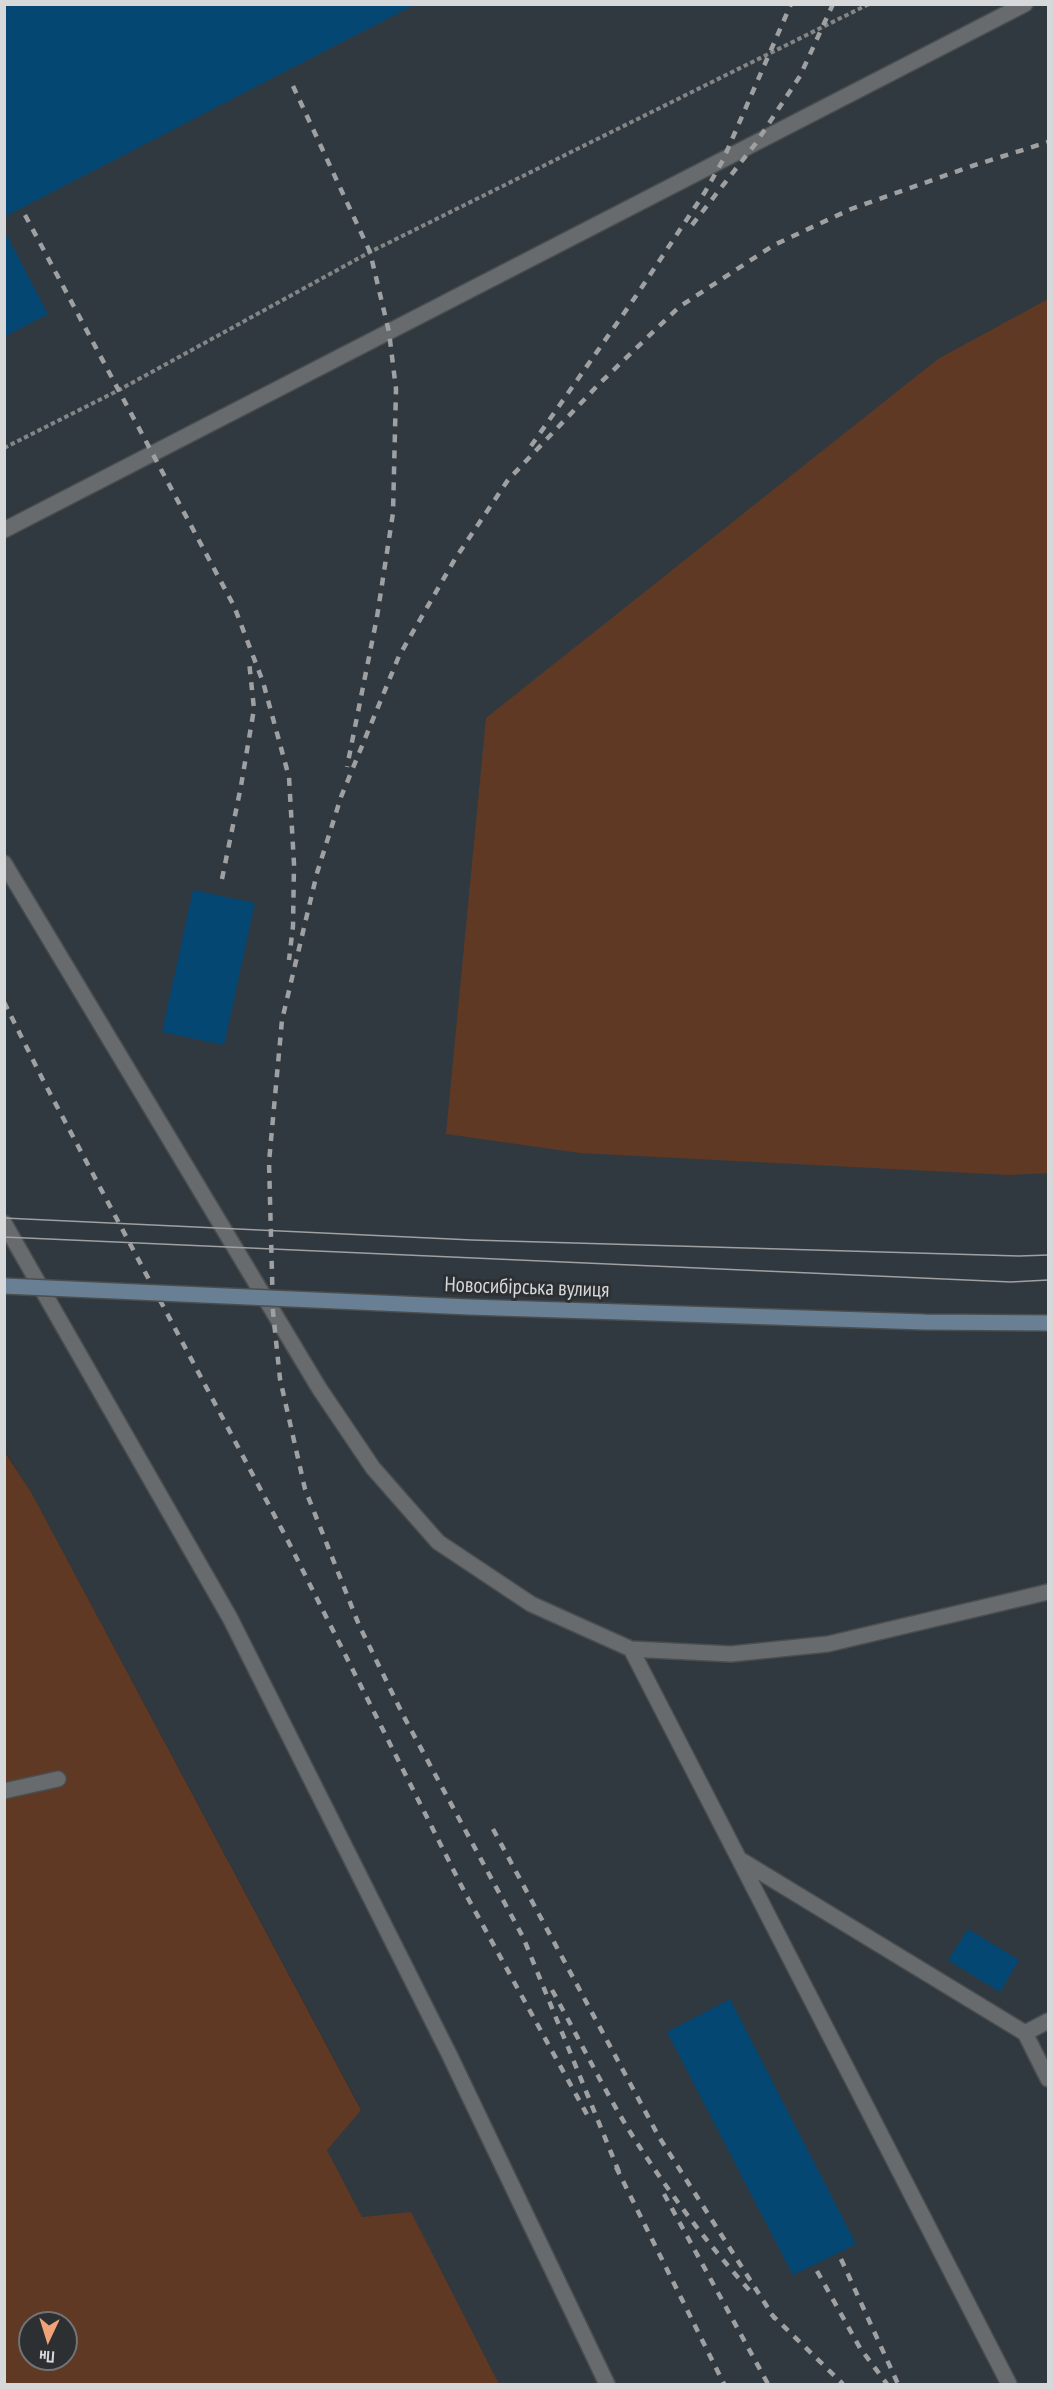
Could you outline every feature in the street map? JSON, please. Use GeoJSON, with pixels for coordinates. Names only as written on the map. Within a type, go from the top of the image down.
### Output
{"type":"FeatureCollection","features":[{"type":"Feature","properties":{"kind":"main road","name":"Новосибірська вулиця"},"geometry":{"type":"LineString","coordinates":[[4,1286],[468,1307],[913,1322],[1048,1323]]}},
{"type":"Feature","properties":{"kind":"lane"},"geometry":{"type":"LineString","coordinates":[[4,530],[1025,4]]}},
{"type":"Feature","properties":{"kind":"lane"},"geometry":{"type":"LineString","coordinates":[[4,863],[319,1388],[373,1468],[438,1542],[531,1604],[631,1649],[731,1654],[828,1644],[1048,1592]]}},
{"type":"Feature","properties":{"kind":"lane"},"geometry":{"type":"LineString","coordinates":[[4,1223],[230,1617],[449,2054],[607,2385]]}},
{"type":"Feature","properties":{"kind":"lane"},"geometry":{"type":"LineString","coordinates":[[631,1649],[1009,2385]]}},
{"type":"Feature","properties":{"kind":"lane"},"geometry":{"type":"LineString","coordinates":[[4,1791],[58,1779]]}},
{"type":"Feature","properties":{"kind":"lane"},"geometry":{"type":"LineString","coordinates":[[739,1859],[1025,2033],[1048,2079]]}},
{"type":"Feature","properties":{"kind":"lane"},"geometry":{"type":"LineString","coordinates":[[1025,2033],[1048,2021]]}},
{"type":"Feature","properties":{"kind":"path"},"geometry":{"type":"LineString","coordinates":[[4,448],[119,390],[370,252],[869,4]]}},
{"type":"Feature","properties":{"kind":"shaded area"},"geometry":{"type":"Polygon","coordinates":[[[5,5],[1048,5],[1048,2384],[499,2384],[411,2213],[362,2217],[327,2150],[361,2109],[31,1492],[5,1451],[5,5]]]}},
{"type":"Feature","properties":{"kind":"shaded area"},"geometry":{"type":"Polygon","coordinates":[[[1048,299],[1048,1173],[1009,1175],[580,1153],[446,1134],[486,718],[938,359],[1048,299]]]}},
{"type":"Feature","properties":{"kind":"shaded area"},"geometry":{"type":"Polygon","coordinates":[[[4,1451],[31,1492],[361,2110],[327,2150],[362,2217],[411,2212],[499,2384],[5,2384],[4,1451]]]}},
{"type":"Feature","properties":{"kind":"building"},"geometry":{"type":"Polygon","coordinates":[[[4,4],[416,4],[4,217],[4,4]]]}},
{"type":"Feature","properties":{"kind":"building"},"geometry":{"type":"Polygon","coordinates":[[[4,230],[48,314],[4,337],[4,230]]]}},
{"type":"Feature","properties":{"kind":"building"},"geometry":{"type":"Polygon","coordinates":[[[193,890],[255,903],[224,1045],[162,1032],[193,890]]]}},
{"type":"Feature","properties":{"kind":"building"},"geometry":{"type":"Polygon","coordinates":[[[968,1929],[1019,1960],[1000,1992],[948,1960],[968,1929]]]}},
{"type":"Feature","properties":{"kind":"building"},"geometry":{"type":"Polygon","coordinates":[[[730,1999],[856,2244],[793,2275],[667,2032],[730,1999]]]}},
{"type":"Feature","properties":{"kind":"tram line"},"geometry":{"type":"LineString","coordinates":[[4,1218],[472,1240],[1048,1255]]}},
{"type":"Feature","properties":{"kind":"tram line"},"geometry":{"type":"LineString","coordinates":[[4,1237],[1011,1282],[1048,1280]]}},
{"type":"Feature","properties":{"kind":"railway"},"geometry":{"type":"LineString","coordinates":[[531,446],[636,296],[705,192],[723,160],[791,4]]}},
{"type":"Feature","properties":{"kind":"railway"},"geometry":{"type":"LineString","coordinates":[[692,225],[756,143],[800,76],[833,4]]}},
{"type":"Feature","properties":{"kind":"railway"},"geometry":{"type":"LineString","coordinates":[[293,86],[370,252],[389,332],[396,389],[393,513],[377,617],[347,767]]}},
{"type":"Feature","properties":{"kind":"railway"},"geometry":{"type":"LineString","coordinates":[[619,2172],[523,1937],[403,1715],[359,1625],[305,1489],[280,1379],[273,1312],[269,1162],[282,1020],[317,873],[341,797],[399,656],[455,559],[508,480],[599,384],[679,307],[774,245],[851,209],[1048,142]]}},
{"type":"Feature","properties":{"kind":"railway"},"geometry":{"type":"LineString","coordinates":[[25,215],[234,606],[263,682],[289,777],[294,864],[293,926],[289,960]]}},
{"type":"Feature","properties":{"kind":"railway"},"geometry":{"type":"LineString","coordinates":[[222,879],[254,709],[249,661]]}},
{"type":"Feature","properties":{"kind":"railway"},"geometry":{"type":"LineString","coordinates":[[4,1002],[44,1082],[288,1541],[464,1891],[590,2120]]}},
{"type":"Feature","properties":{"kind":"railway"},"geometry":{"type":"LineString","coordinates":[[493,1829],[659,2137],[775,2319]]}},
{"type":"Feature","properties":{"kind":"railway"},"geometry":{"type":"LineString","coordinates":[[552,1990],[607,2093],[641,2149],[701,2233],[751,2292]]}},
{"type":"Feature","properties":{"kind":"railway"},"geometry":{"type":"LineString","coordinates":[[616,2167],[724,2384]]}},
{"type":"Feature","properties":{"kind":"railway"},"geometry":{"type":"LineString","coordinates":[[664,2194],[768,2384]]}},
{"type":"Feature","properties":{"kind":"railway"},"geometry":{"type":"LineString","coordinates":[[841,2259],[898,2384]]}},
{"type":"Feature","properties":{"kind":"railway"},"geometry":{"type":"LineString","coordinates":[[817,2271],[860,2348],[887,2384]]}},
{"type":"Feature","properties":{"kind":"railway"},"geometry":{"type":"LineString","coordinates":[[771,2314],[843,2384]]}}]}
